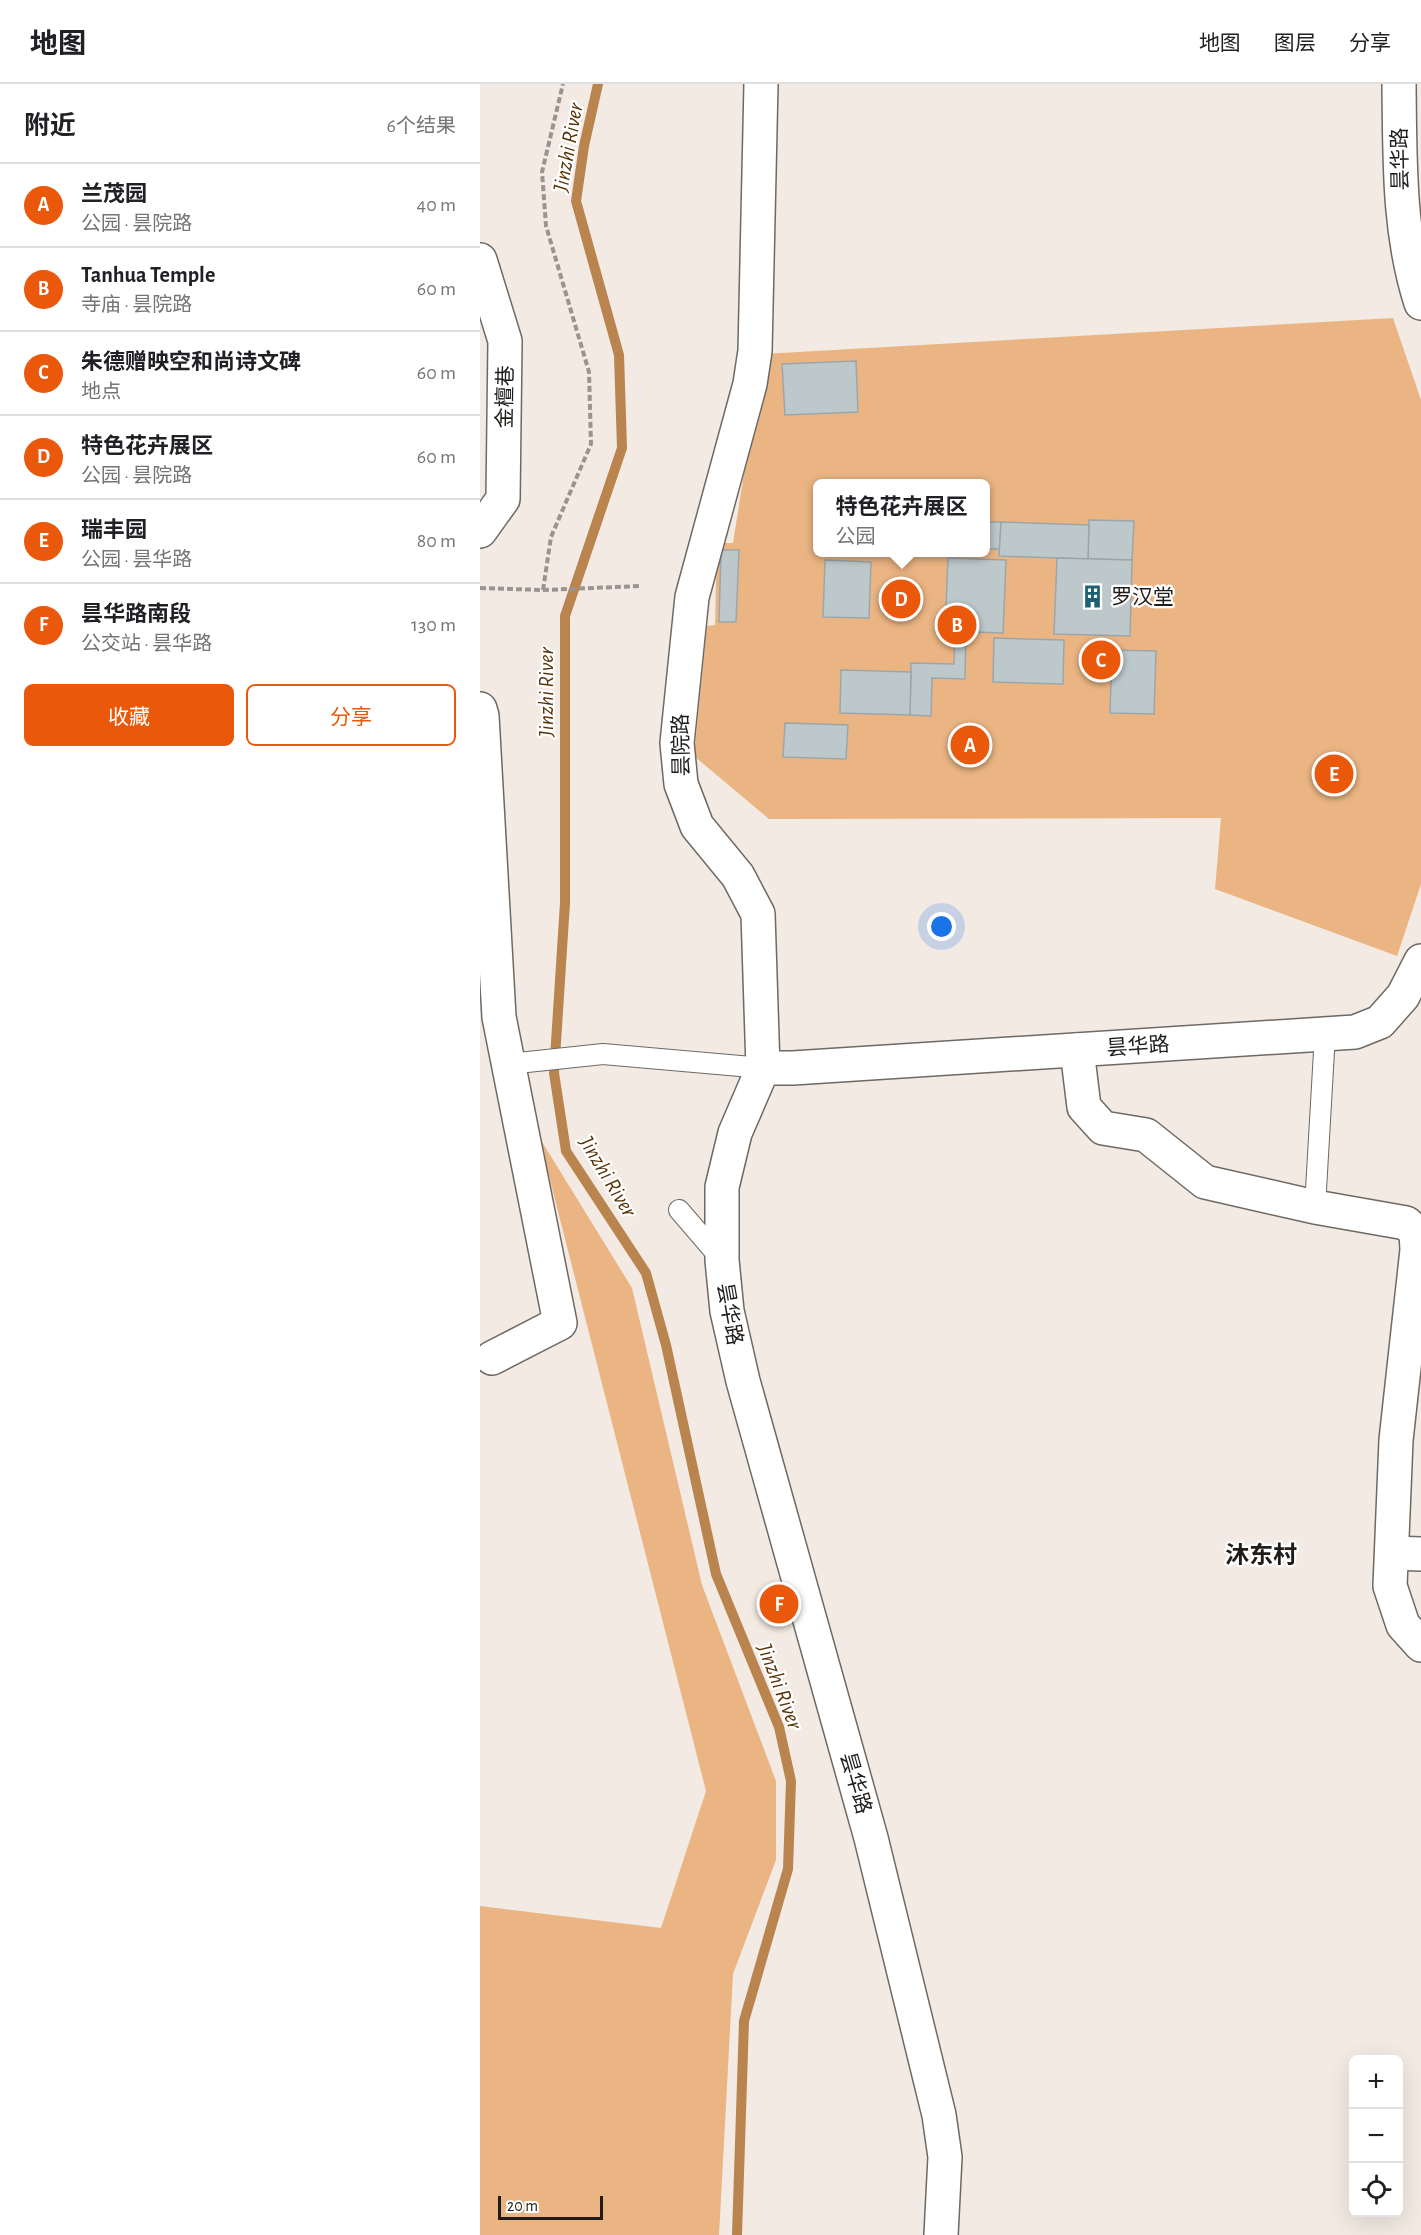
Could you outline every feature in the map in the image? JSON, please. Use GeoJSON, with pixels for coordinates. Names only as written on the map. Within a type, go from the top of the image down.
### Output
{"type":"FeatureCollection","features":[{"type":"Feature","properties":{"kind":"street","name":"昙院路"},"geometry":{"type":"LineString","coordinates":[[761,84],[755,351],[750,384],[692,597],[677,743],[681,784],[697,826],[738,876],[758,914],[763,1068]]}},
{"type":"Feature","properties":{"kind":"street","name":"昙华路"},"geometry":{"type":"LineString","coordinates":[[1399,84],[1401,202],[1409,254],[1421,303]]}},
{"type":"Feature","properties":{"kind":"street","name":"金檀巷"},"geometry":{"type":"LineString","coordinates":[[480,260],[505,341],[503,499],[480,531]]}},
{"type":"Feature","properties":{"kind":"street"},"geometry":{"type":"LineString","coordinates":[[480,709],[499,1017],[560,1323],[492,1358]]}},
{"type":"Feature","properties":{"kind":"street","name":"昙华路"},"geometry":{"type":"LineString","coordinates":[[941,2235],[945,2157],[939,2115],[871,1838],[743,1381],[727,1311],[722,1260],[723,1187],[735,1133],[763,1068],[793,1068],[1355,1032],[1380,1022],[1403,996],[1421,960]]}},
{"type":"Feature","properties":{"kind":"street"},"geometry":{"type":"LineString","coordinates":[[1077,1050],[1084,1107],[1103,1128],[1146,1135],[1205,1182],[1315,1207],[1406,1223],[1416,1232],[1417,1250],[1396,1440],[1406,1553],[1390,1586],[1403,1625],[1421,1645]]}},
{"type":"Feature","properties":{"kind":"lane"},"geometry":{"type":"LineString","coordinates":[[1315,1207],[1325,1034]]}},
{"type":"Feature","properties":{"kind":"lane"},"geometry":{"type":"LineString","coordinates":[[508,1064],[603,1054],[763,1068]]}},
{"type":"Feature","properties":{"kind":"lane"},"geometry":{"type":"LineString","coordinates":[[679,1209],[722,1260]]}},
{"type":"Feature","properties":{"kind":"path"},"geometry":{"type":"LineString","coordinates":[[543,590],[551,537],[591,444],[589,372],[546,226],[542,172],[563,84]]}},
{"type":"Feature","properties":{"kind":"path"},"geometry":{"type":"LineString","coordinates":[[480,588],[543,590],[640,586]]}},
{"type":"Feature","properties":{"kind":"shaded area"},"geometry":{"type":"Polygon","coordinates":[[[1393,318],[1421,400],[1421,884],[1397,956],[1215,889],[1221,818],[769,819],[694,756],[707,626],[715,625],[717,543],[733,543],[763,354],[1393,318]]]}},
{"type":"Feature","properties":{"kind":"shaded area"},"geometry":{"type":"Polygon","coordinates":[[[539,1137],[632,1288],[702,1585],[776,1781],[776,1860],[733,1974],[719,2235],[480,2235],[480,1906],[661,1928],[706,1791],[539,1137]]]}},
{"type":"Feature","properties":{"kind":"building"},"geometry":{"type":"Polygon","coordinates":[[[856,361],[858,412],[785,415],[782,364],[856,361]]]}},
{"type":"Feature","properties":{"kind":"building"},"geometry":{"type":"Polygon","coordinates":[[[1089,520],[1134,521],[1132,560],[1088,559],[1089,520]]]}},
{"type":"Feature","properties":{"kind":"building"},"geometry":{"type":"Polygon","coordinates":[[[990,522],[1001,522],[1000,549],[990,549],[990,522]]]}},
{"type":"Feature","properties":{"kind":"building"},"geometry":{"type":"Polygon","coordinates":[[[1001,522],[1089,525],[1088,559],[999,556],[1001,522]]]}},
{"type":"Feature","properties":{"kind":"building"},"geometry":{"type":"Polygon","coordinates":[[[721,550],[739,550],[736,622],[719,622],[721,550]]]}},
{"type":"Feature","properties":{"kind":"building"},"geometry":{"type":"Polygon","coordinates":[[[948,558],[1006,560],[1003,633],[945,631],[948,558]]]}},
{"type":"Feature","properties":{"kind":"building","name":"罗汉堂"},"geometry":{"type":"Polygon","coordinates":[[[1057,558],[1132,560],[1130,636],[1054,634],[1057,558]]]}},
{"type":"Feature","properties":{"kind":"building"},"geometry":{"type":"Polygon","coordinates":[[[825,560],[871,562],[869,618],[823,617],[825,560]]]}},
{"type":"Feature","properties":{"kind":"building"},"geometry":{"type":"Polygon","coordinates":[[[955,631],[966,631],[965,679],[932,678],[931,716],[910,715],[911,663],[954,664],[955,631]]]}},
{"type":"Feature","properties":{"kind":"building"},"geometry":{"type":"Polygon","coordinates":[[[994,638],[1064,640],[1063,684],[993,682],[994,638]]]}},
{"type":"Feature","properties":{"kind":"building"},"geometry":{"type":"Polygon","coordinates":[[[1112,650],[1156,651],[1154,714],[1110,713],[1112,650]]]}},
{"type":"Feature","properties":{"kind":"building"},"geometry":{"type":"Polygon","coordinates":[[[841,670],[911,672],[910,715],[840,713],[841,670]]]}},
{"type":"Feature","properties":{"kind":"building"},"geometry":{"type":"Polygon","coordinates":[[[785,723],[848,725],[846,759],[783,757],[785,723]]]}},
{"type":"Feature","properties":{"kind":"waterway","name":"Jinzhi River"},"geometry":{"type":"LineString","coordinates":[[598,84],[584,146],[576,201],[619,355],[622,448],[565,616],[565,903],[554,1073],[566,1151],[646,1273],[666,1345],[716,1574],[779,1727],[791,1781],[788,1869],[744,2021],[737,2235]]}},
{"type":"Feature","properties":{"kind":"place","name":"罗汉堂"},"geometry":{"type":"Point","coordinates":[1093,597]}},
{"type":"Feature","properties":{"kind":"place","name":"特色花卉展区"},"geometry":{"type":"Point","coordinates":[901,599]}},
{"type":"Feature","properties":{"kind":"place","name":"Tanhua Temple"},"geometry":{"type":"Point","coordinates":[957,625]}},
{"type":"Feature","properties":{"kind":"place","name":"朱德赠映空和尚诗文碑"},"geometry":{"type":"Point","coordinates":[1101,660]}},
{"type":"Feature","properties":{"kind":"place","name":"兰茂园"},"geometry":{"type":"Point","coordinates":[970,745]}},
{"type":"Feature","properties":{"kind":"place","name":"瑞丰园"},"geometry":{"type":"Point","coordinates":[1334,774]}},
{"type":"Feature","properties":{"kind":"place","name":"昙华路南段"},"geometry":{"type":"Point","coordinates":[779,1604]}},
{"type":"Feature","properties":{"kind":"district","name":"沐东村"},"geometry":{"type":"Point","coordinates":[1261,1555]}}]}
